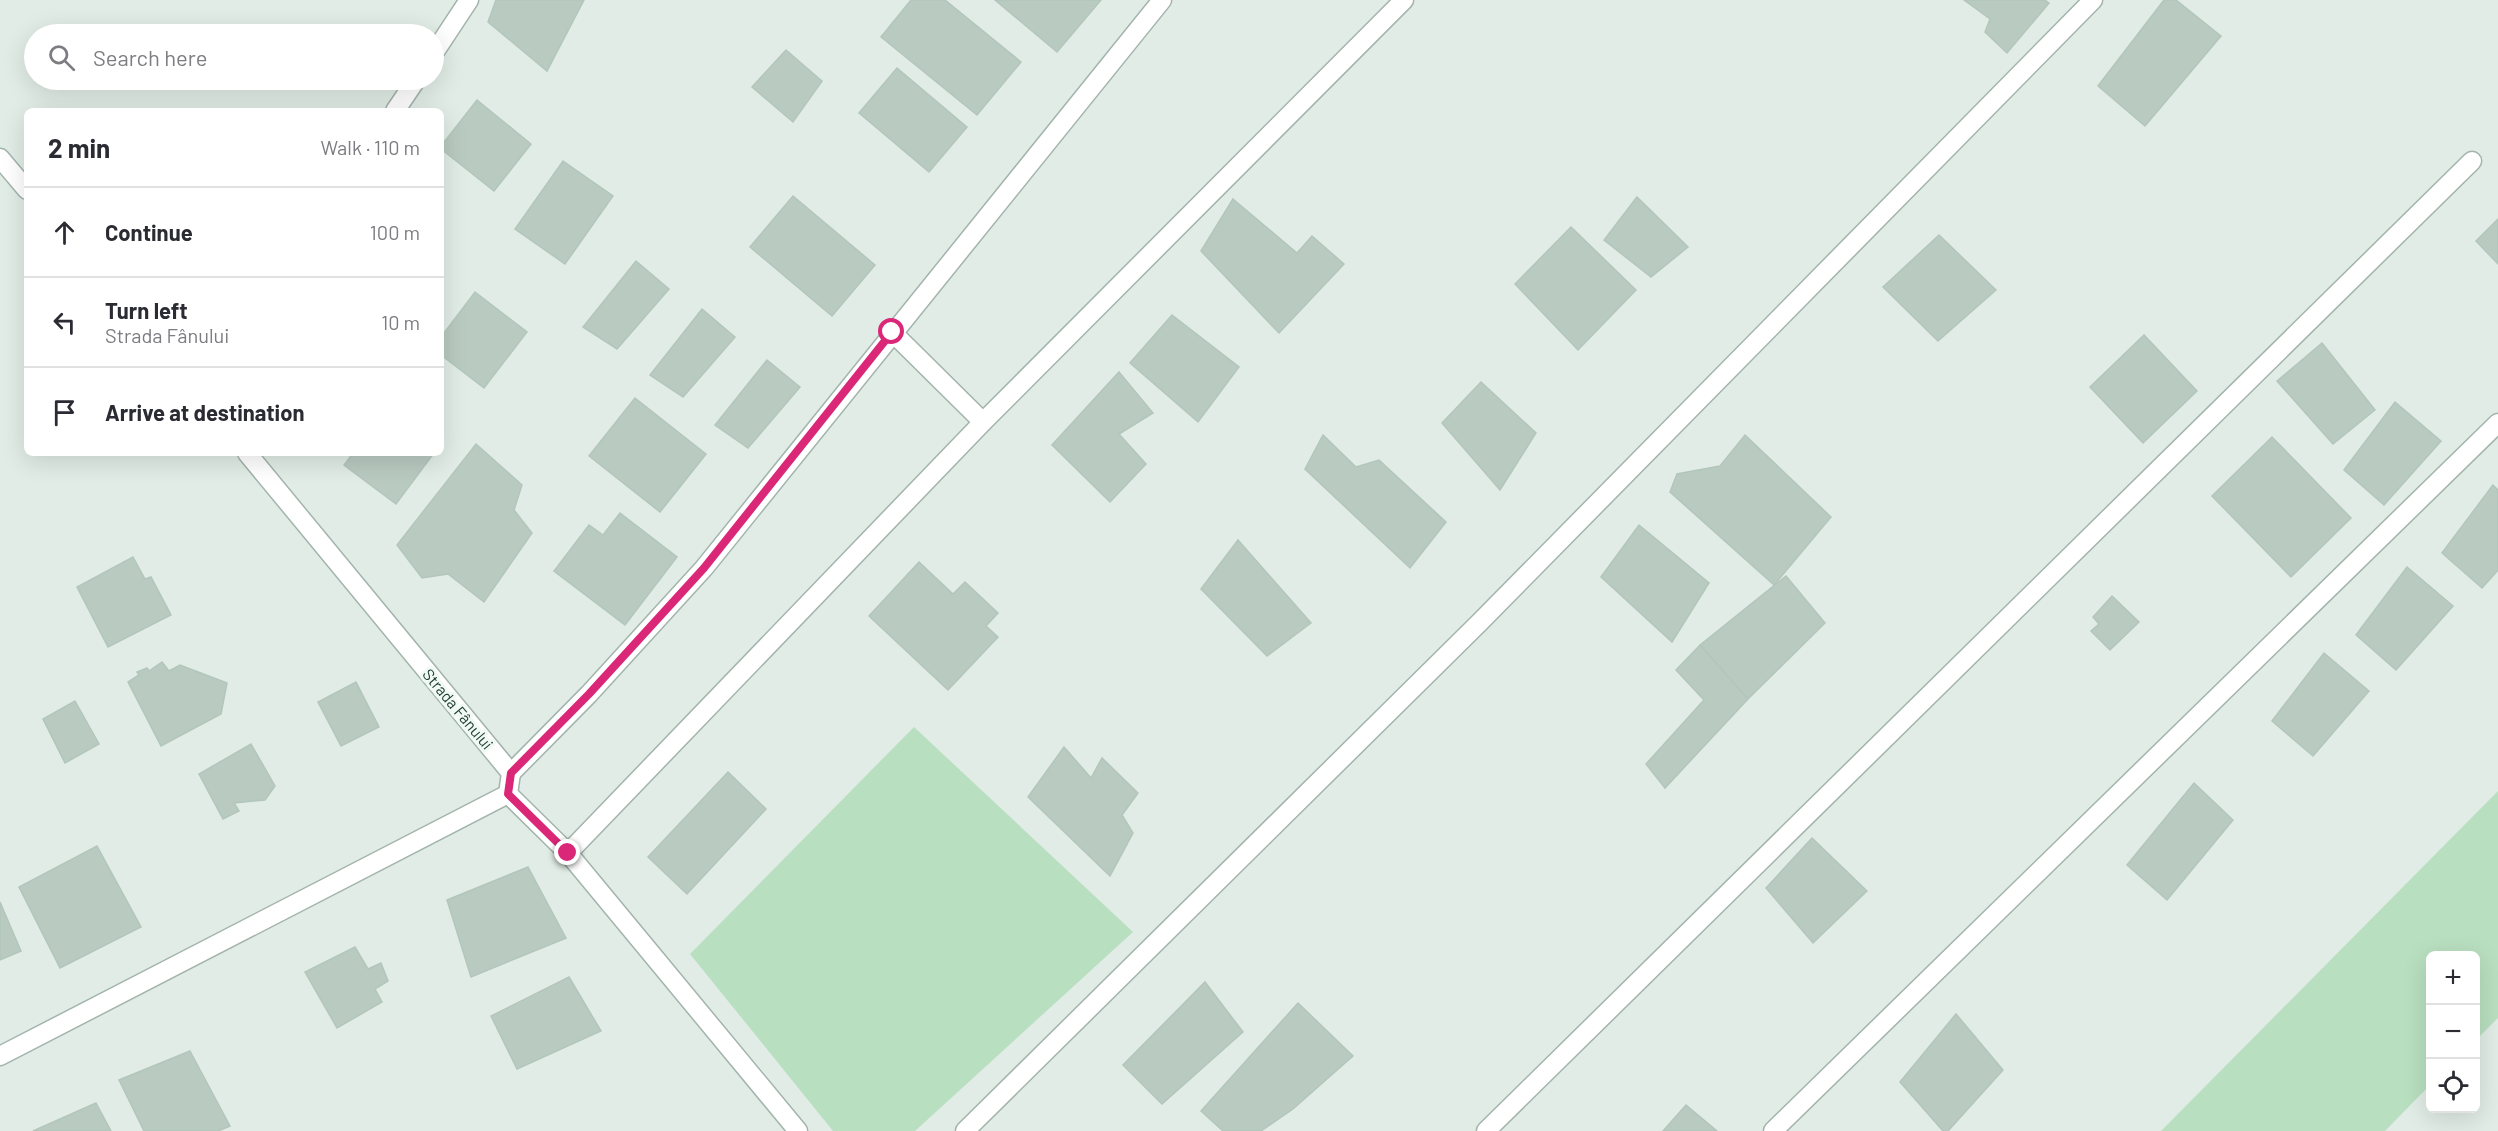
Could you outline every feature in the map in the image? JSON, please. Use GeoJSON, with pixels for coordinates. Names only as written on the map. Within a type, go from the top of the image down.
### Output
{"type":"FeatureCollection","features":[{"type":"Feature","properties":{"kind":"street"},"geometry":{"type":"LineString","coordinates":[[444,38],[469,0]]}},
{"type":"Feature","properties":{"kind":"street"},"geometry":{"type":"LineString","coordinates":[[508,794],[511,773],[589,694],[704,568],[1162,0]]}},
{"type":"Feature","properties":{"kind":"street"},"geometry":{"type":"LineString","coordinates":[[568,853],[983,422],[1404,0]]}},
{"type":"Feature","properties":{"kind":"street"},"geometry":{"type":"LineString","coordinates":[[964,1131],[1480,622],[2092,0]]}},
{"type":"Feature","properties":{"kind":"street"},"geometry":{"type":"LineString","coordinates":[[397,108],[409,90]]}},
{"type":"Feature","properties":{"kind":"street"},"geometry":{"type":"LineString","coordinates":[[0,158],[24,186]]}},
{"type":"Feature","properties":{"kind":"street"},"geometry":{"type":"LineString","coordinates":[[1486,1131],[2472,161]]}},
{"type":"Feature","properties":{"kind":"street"},"geometry":{"type":"LineString","coordinates":[[892,332],[983,422]]}},
{"type":"Feature","properties":{"kind":"street"},"geometry":{"type":"LineString","coordinates":[[1773,1131],[2498,423]]}},
{"type":"Feature","properties":{"kind":"street","name":"Strada Fânului"},"geometry":{"type":"LineString","coordinates":[[249,456],[511,773]]}},
{"type":"Feature","properties":{"kind":"street"},"geometry":{"type":"LineString","coordinates":[[508,794],[568,853],[798,1131]]}},
{"type":"Feature","properties":{"kind":"street"},"geometry":{"type":"LineString","coordinates":[[0,1056],[508,794]]}},
{"type":"Feature","properties":{"kind":"green space"},"geometry":{"type":"Polygon","coordinates":[[[914,727],[1133,932],[915,1131],[833,1131],[690,954],[914,727]]]}},
{"type":"Feature","properties":{"kind":"green space"},"geometry":{"type":"Polygon","coordinates":[[[2498,791],[2498,1018],[2480,1036],[2480,951],[2426,951],[2426,1089],[2385,1131],[2161,1131],[2498,791]]]}},
{"type":"Feature","properties":{"kind":"building"},"geometry":{"type":"Polygon","coordinates":[[[496,0],[584,0],[547,71],[488,22],[496,0]]]}},
{"type":"Feature","properties":{"kind":"building"},"geometry":{"type":"Polygon","coordinates":[[[911,0],[945,0],[1021,62],[977,115],[881,37],[911,0]]]}},
{"type":"Feature","properties":{"kind":"building"},"geometry":{"type":"Polygon","coordinates":[[[995,0],[1101,0],[1057,52],[995,0]]]}},
{"type":"Feature","properties":{"kind":"building"},"geometry":{"type":"Polygon","coordinates":[[[1964,0],[2045,0],[2049,3],[2007,53],[1985,32],[1990,19],[1964,0]]]}},
{"type":"Feature","properties":{"kind":"building"},"geometry":{"type":"Polygon","coordinates":[[[2164,0],[2176,0],[2221,36],[2145,126],[2098,86],[2164,0]]]}},
{"type":"Feature","properties":{"kind":"building"},"geometry":{"type":"Polygon","coordinates":[[[786,50],[822,81],[793,122],[752,87],[786,50]]]}},
{"type":"Feature","properties":{"kind":"building"},"geometry":{"type":"Polygon","coordinates":[[[897,68],[967,127],[929,172],[859,113],[897,68]]]}},
{"type":"Feature","properties":{"kind":"building"},"geometry":{"type":"Polygon","coordinates":[[[477,100],[531,144],[494,191],[444,151],[444,142],[477,100]]]}},
{"type":"Feature","properties":{"kind":"building"},"geometry":{"type":"Polygon","coordinates":[[[563,161],[613,196],[565,264],[515,229],[563,161]]]}},
{"type":"Feature","properties":{"kind":"building"},"geometry":{"type":"Polygon","coordinates":[[[793,196],[875,265],[832,316],[750,247],[793,196]]]}},
{"type":"Feature","properties":{"kind":"building"},"geometry":{"type":"Polygon","coordinates":[[[1637,197],[1688,247],[1651,277],[1604,240],[1637,197]]]}},
{"type":"Feature","properties":{"kind":"building"},"geometry":{"type":"Polygon","coordinates":[[[1233,199],[1297,253],[1312,236],[1344,264],[1279,333],[1201,251],[1233,199]]]}},
{"type":"Feature","properties":{"kind":"building"},"geometry":{"type":"Polygon","coordinates":[[[2498,219],[2498,264],[2476,241],[2498,219]]]}},
{"type":"Feature","properties":{"kind":"building"},"geometry":{"type":"Polygon","coordinates":[[[1571,227],[1636,290],[1578,350],[1515,284],[1571,227]]]}},
{"type":"Feature","properties":{"kind":"building"},"geometry":{"type":"Polygon","coordinates":[[[1939,235],[1996,290],[1938,341],[1883,287],[1939,235]]]}},
{"type":"Feature","properties":{"kind":"building"},"geometry":{"type":"Polygon","coordinates":[[[636,261],[669,289],[617,349],[583,327],[636,261]]]}},
{"type":"Feature","properties":{"kind":"building"},"geometry":{"type":"Polygon","coordinates":[[[475,292],[527,332],[484,388],[444,357],[444,333],[475,292]]]}},
{"type":"Feature","properties":{"kind":"building"},"geometry":{"type":"Polygon","coordinates":[[[702,309],[735,337],[683,397],[650,375],[702,309]]]}},
{"type":"Feature","properties":{"kind":"building"},"geometry":{"type":"Polygon","coordinates":[[[1172,315],[1239,367],[1198,422],[1130,363],[1172,315]]]}},
{"type":"Feature","properties":{"kind":"building"},"geometry":{"type":"Polygon","coordinates":[[[2144,335],[2197,391],[2143,443],[2090,387],[2144,335]]]}},
{"type":"Feature","properties":{"kind":"building"},"geometry":{"type":"Polygon","coordinates":[[[2322,343],[2375,410],[2333,444],[2277,381],[2322,343]]]}},
{"type":"Feature","properties":{"kind":"building"},"geometry":{"type":"Polygon","coordinates":[[[767,360],[800,387],[748,448],[715,425],[767,360]]]}},
{"type":"Feature","properties":{"kind":"building"},"geometry":{"type":"Polygon","coordinates":[[[1119,372],[1153,413],[1119,434],[1146,464],[1110,502],[1052,445],[1119,372]]]}},
{"type":"Feature","properties":{"kind":"building"},"geometry":{"type":"Polygon","coordinates":[[[1481,382],[1536,433],[1500,490],[1442,423],[1481,382]]]}},
{"type":"Feature","properties":{"kind":"building"},"geometry":{"type":"Polygon","coordinates":[[[635,398],[706,454],[660,512],[589,456],[635,398]]]}},
{"type":"Feature","properties":{"kind":"building"},"geometry":{"type":"Polygon","coordinates":[[[2395,402],[2441,441],[2384,505],[2344,470],[2395,402]]]}},
{"type":"Feature","properties":{"kind":"building"},"geometry":{"type":"Polygon","coordinates":[[[1323,435],[1356,467],[1379,460],[1446,522],[1410,568],[1305,469],[1323,435]]]}},
{"type":"Feature","properties":{"kind":"building"},"geometry":{"type":"Polygon","coordinates":[[[1745,435],[1831,517],[1774,585],[1670,492],[1677,474],[1720,466],[1745,435]]]}},
{"type":"Feature","properties":{"kind":"building"},"geometry":{"type":"Polygon","coordinates":[[[2272,437],[2351,518],[2291,577],[2212,496],[2272,437]]]}},
{"type":"Feature","properties":{"kind":"building"},"geometry":{"type":"Polygon","coordinates":[[[476,444],[522,485],[514,510],[532,533],[484,602],[448,574],[422,578],[397,545],[476,444]]]}},
{"type":"Feature","properties":{"kind":"building"},"geometry":{"type":"Polygon","coordinates":[[[351,456],[432,456],[396,504],[344,465],[351,456]]]}},
{"type":"Feature","properties":{"kind":"building"},"geometry":{"type":"Polygon","coordinates":[[[2493,485],[2498,490],[2498,570],[2482,588],[2442,553],[2493,485]]]}},
{"type":"Feature","properties":{"kind":"building"},"geometry":{"type":"Polygon","coordinates":[[[620,513],[677,557],[625,625],[554,571],[589,525],[603,535],[620,513]]]}},
{"type":"Feature","properties":{"kind":"building"},"geometry":{"type":"Polygon","coordinates":[[[1639,525],[1709,583],[1672,642],[1601,577],[1639,525]]]}},
{"type":"Feature","properties":{"kind":"building"},"geometry":{"type":"Polygon","coordinates":[[[1238,540],[1311,623],[1267,656],[1201,589],[1238,540]]]}},
{"type":"Feature","properties":{"kind":"building"},"geometry":{"type":"Polygon","coordinates":[[[133,557],[145,579],[151,577],[171,615],[108,647],[77,587],[133,557]]]}},
{"type":"Feature","properties":{"kind":"building"},"geometry":{"type":"Polygon","coordinates":[[[919,562],[953,594],[965,582],[998,613],[986,626],[998,637],[948,690],[869,616],[919,562]]]}},
{"type":"Feature","properties":{"kind":"building"},"geometry":{"type":"Polygon","coordinates":[[[2407,567],[2453,606],[2396,670],[2356,635],[2407,567]]]}},
{"type":"Feature","properties":{"kind":"building"},"geometry":{"type":"Polygon","coordinates":[[[1786,576],[1825,623],[1748,699],[1700,645],[1786,576]]]}},
{"type":"Feature","properties":{"kind":"building"},"geometry":{"type":"Polygon","coordinates":[[[2112,596],[2139,622],[2110,650],[2091,631],[2099,624],[2093,617],[2112,596]]]}},
{"type":"Feature","properties":{"kind":"building"},"geometry":{"type":"Polygon","coordinates":[[[1700,645],[1748,699],[1665,788],[1646,764],[1704,700],[1676,670],[1700,645]]]}},
{"type":"Feature","properties":{"kind":"building"},"geometry":{"type":"Polygon","coordinates":[[[2324,653],[2369,691],[2313,756],[2272,721],[2324,653]]]}},
{"type":"Feature","properties":{"kind":"building"},"geometry":{"type":"Polygon","coordinates":[[[162,662],[169,671],[180,665],[227,683],[221,714],[161,746],[128,682],[139,675],[137,672],[147,668],[149,671],[162,662]]]}},
{"type":"Feature","properties":{"kind":"building"},"geometry":{"type":"Polygon","coordinates":[[[356,682],[379,727],[341,746],[318,702],[356,682]]]}},
{"type":"Feature","properties":{"kind":"building"},"geometry":{"type":"Polygon","coordinates":[[[75,701],[99,744],[65,763],[43,719],[75,701]]]}},
{"type":"Feature","properties":{"kind":"building"},"geometry":{"type":"Polygon","coordinates":[[[251,744],[275,786],[265,800],[234,803],[239,811],[223,819],[199,774],[251,744]]]}},
{"type":"Feature","properties":{"kind":"building"},"geometry":{"type":"Polygon","coordinates":[[[1064,747],[1091,778],[1102,758],[1138,793],[1122,815],[1133,833],[1110,876],[1028,797],[1064,747]]]}},
{"type":"Feature","properties":{"kind":"building"},"geometry":{"type":"Polygon","coordinates":[[[728,772],[766,809],[687,894],[648,857],[728,772]]]}},
{"type":"Feature","properties":{"kind":"building"},"geometry":{"type":"Polygon","coordinates":[[[2194,783],[2233,820],[2167,900],[2127,865],[2194,783]]]}},
{"type":"Feature","properties":{"kind":"building"},"geometry":{"type":"Polygon","coordinates":[[[1812,838],[1867,891],[1813,943],[1766,888],[1812,838]]]}},
{"type":"Feature","properties":{"kind":"building"},"geometry":{"type":"Polygon","coordinates":[[[97,846],[141,927],[60,968],[19,887],[97,846]]]}},
{"type":"Feature","properties":{"kind":"building"},"geometry":{"type":"Polygon","coordinates":[[[528,867],[566,938],[471,977],[447,900],[528,867]]]}},
{"type":"Feature","properties":{"kind":"building"},"geometry":{"type":"Polygon","coordinates":[[[0,902],[21,951],[0,960],[0,902]]]}},
{"type":"Feature","properties":{"kind":"building"},"geometry":{"type":"Polygon","coordinates":[[[355,947],[368,969],[381,963],[388,981],[375,989],[382,1002],[337,1028],[305,972],[355,947]]]}},
{"type":"Feature","properties":{"kind":"building"},"geometry":{"type":"Polygon","coordinates":[[[569,977],[601,1031],[517,1069],[491,1016],[569,977]]]}},
{"type":"Feature","properties":{"kind":"building"},"geometry":{"type":"Polygon","coordinates":[[[1205,982],[1243,1032],[1162,1104],[1123,1065],[1205,982]]]}},
{"type":"Feature","properties":{"kind":"building"},"geometry":{"type":"Polygon","coordinates":[[[1298,1003],[1353,1056],[1293,1109],[1261,1131],[1223,1131],[1201,1111],[1298,1003]]]}},
{"type":"Feature","properties":{"kind":"building"},"geometry":{"type":"Polygon","coordinates":[[[1956,1014],[2003,1070],[1948,1131],[1943,1131],[1900,1082],[1956,1014]]]}},
{"type":"Feature","properties":{"kind":"building"},"geometry":{"type":"Polygon","coordinates":[[[190,1051],[230,1126],[218,1131],[144,1131],[119,1080],[190,1051]]]}},
{"type":"Feature","properties":{"kind":"building"},"geometry":{"type":"Polygon","coordinates":[[[96,1103],[111,1131],[33,1131],[96,1103]]]}},
{"type":"Feature","properties":{"kind":"building"},"geometry":{"type":"Polygon","coordinates":[[[1686,1105],[1717,1131],[1663,1131],[1686,1105]]]}},
{"type":"Feature","properties":{"kind":"route"},"geometry":{"type":"LineString","coordinates":[[568,853],[508,794],[511,773],[589,694],[704,568],[892,332]]}}]}
